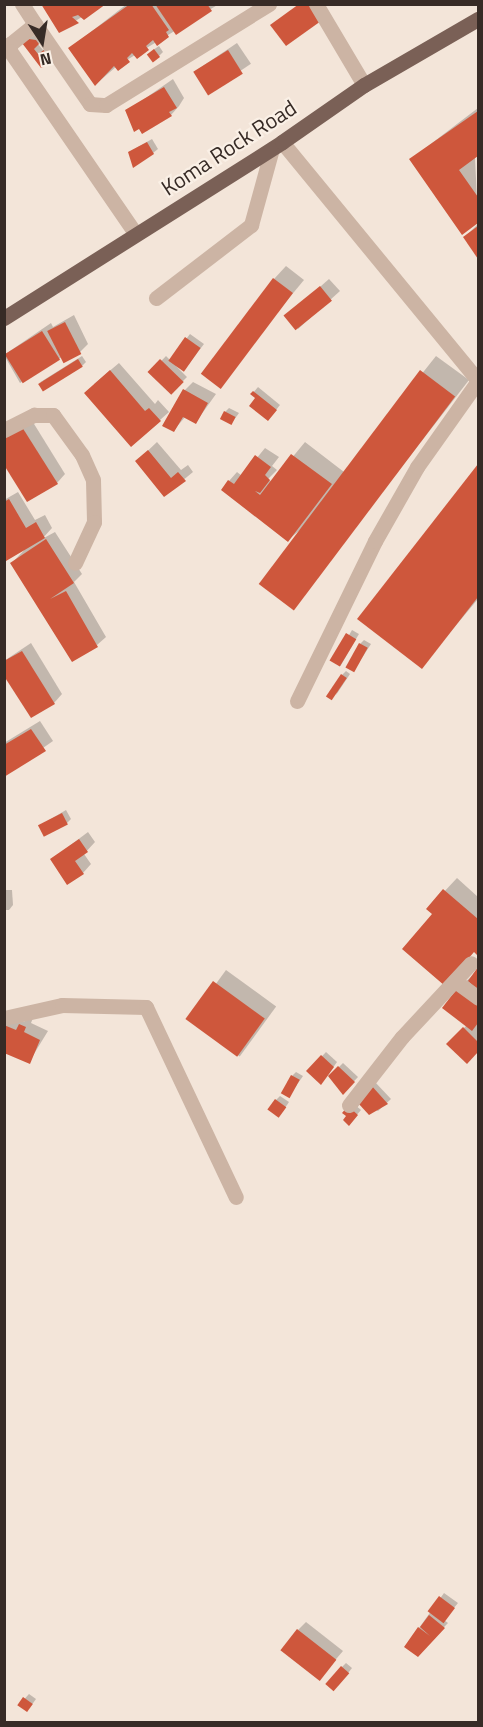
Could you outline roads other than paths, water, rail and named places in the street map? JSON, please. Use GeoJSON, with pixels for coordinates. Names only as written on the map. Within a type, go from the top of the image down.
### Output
{"type":"FeatureCollection","features":[{"type":"Feature","properties":{"kind":"main road","name":"Koma Rock Road"},"geometry":{"type":"LineString","coordinates":[[4,318],[277,146],[364,85],[478,19]]}},
{"type":"Feature","properties":{"kind":"street"},"geometry":{"type":"LineString","coordinates":[[22,4],[90,104],[106,105],[269,4]]}},
{"type":"Feature","properties":{"kind":"street"},"geometry":{"type":"LineString","coordinates":[[316,4],[364,85]]}},
{"type":"Feature","properties":{"kind":"street"},"geometry":{"type":"LineString","coordinates":[[35,24],[10,44],[10,51],[136,234]]}},
{"type":"Feature","properties":{"kind":"street"},"geometry":{"type":"LineString","coordinates":[[156,298],[251,225],[277,146]]}},
{"type":"Feature","properties":{"kind":"street"},"geometry":{"type":"LineString","coordinates":[[277,146],[478,381],[417,467],[375,541],[297,701]]}},
{"type":"Feature","properties":{"kind":"street"},"geometry":{"type":"LineString","coordinates":[[4,430],[34,415],[53,415],[82,455],[93,480],[94,522],[75,563]]}},
{"type":"Feature","properties":{"kind":"street"},"geometry":{"type":"LineString","coordinates":[[349,1105],[402,1037],[471,963]]}},
{"type":"Feature","properties":{"kind":"street"},"geometry":{"type":"LineString","coordinates":[[455,981],[478,998]]}},
{"type":"Feature","properties":{"kind":"street"},"geometry":{"type":"LineString","coordinates":[[4,1018],[63,1005],[146,1007],[236,1197]]}}]}
